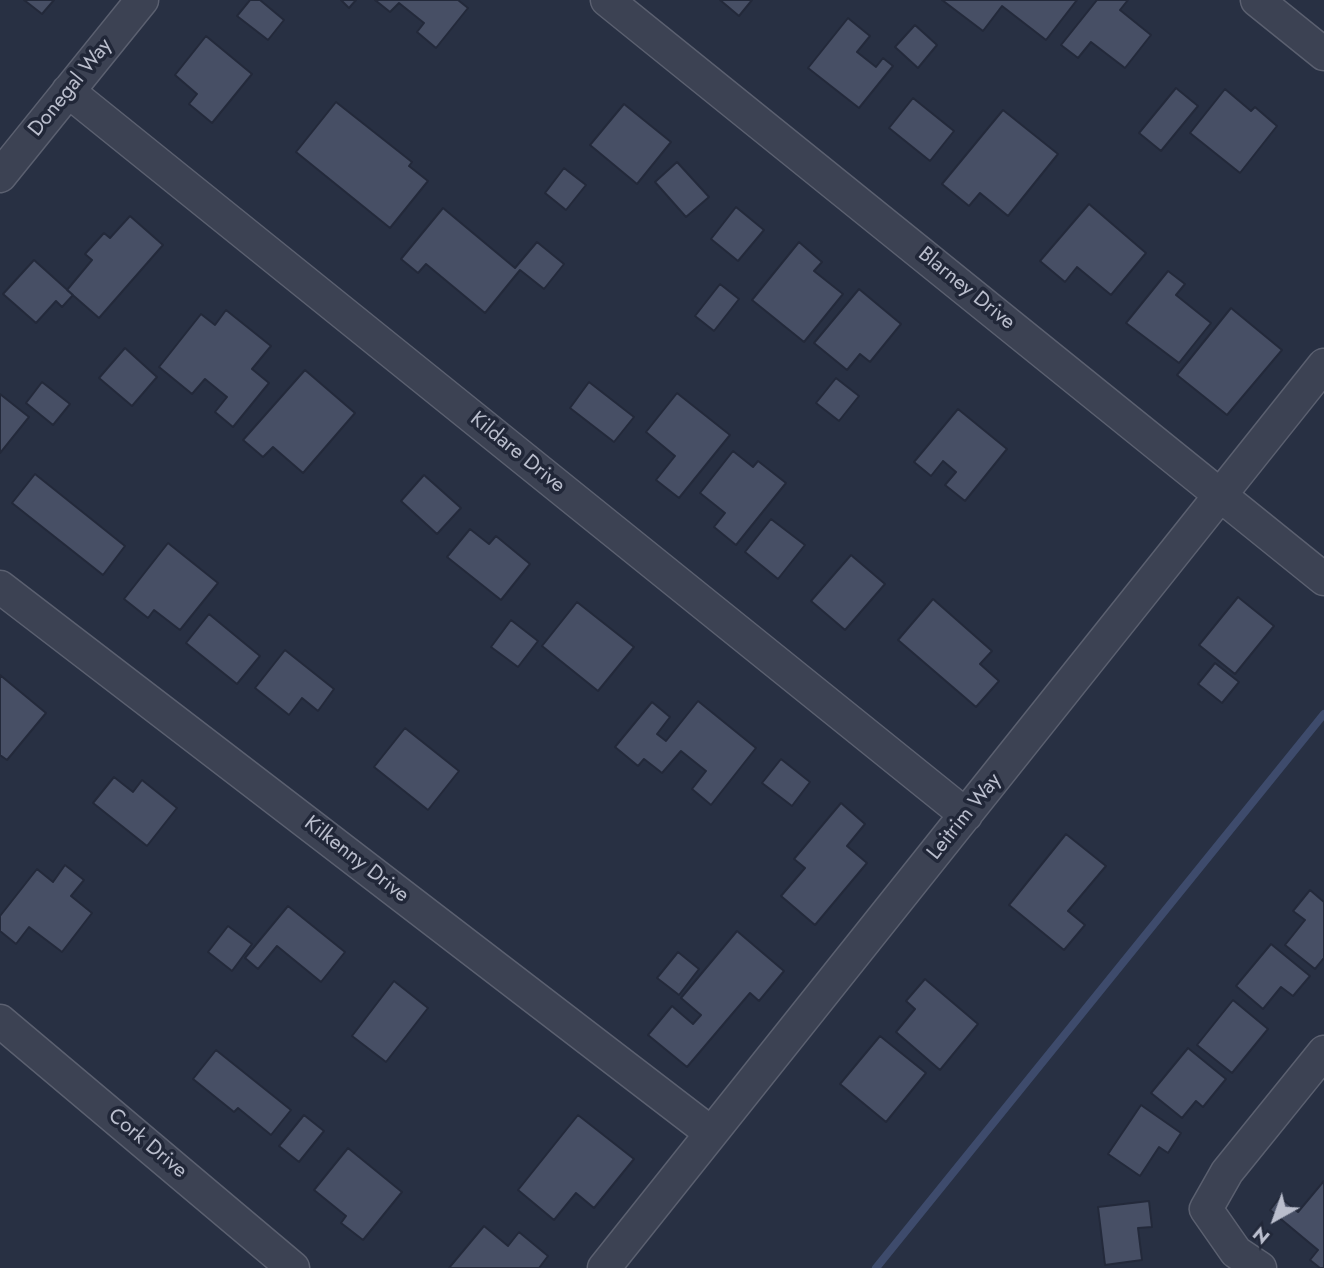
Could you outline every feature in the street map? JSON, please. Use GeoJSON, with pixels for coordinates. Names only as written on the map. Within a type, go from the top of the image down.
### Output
{"type":"FeatureCollection","features":[{"type":"Feature","properties":{"kind":"street","name":"Donegal Way"},"geometry":{"type":"LineString","coordinates":[[0,176],[142,0]]}},
{"type":"Feature","properties":{"kind":"street","name":"Blarney Drive"},"geometry":{"type":"LineString","coordinates":[[607,0],[1324,579]]}},
{"type":"Feature","properties":{"kind":"street"},"geometry":{"type":"LineString","coordinates":[[1257,0],[1324,54]]}},
{"type":"Feature","properties":{"kind":"street","name":"Kildare Drive"},"geometry":{"type":"LineString","coordinates":[[68,91],[967,815]]}},
{"type":"Feature","properties":{"kind":"street","name":"Leitrim Way"},"geometry":{"type":"LineString","coordinates":[[604,1268],[1324,365]]}},
{"type":"Feature","properties":{"kind":"street","name":"Kilkenny Drive"},"geometry":{"type":"LineString","coordinates":[[0,587],[711,1133]]}},
{"type":"Feature","properties":{"kind":"street","name":"Cork Drive"},"geometry":{"type":"LineString","coordinates":[[0,1021],[293,1268]]}},
{"type":"Feature","properties":{"kind":"street"},"geometry":{"type":"LineString","coordinates":[[1260,1268],[1236,1252],[1206,1209],[1227,1172],[1324,1052]]}},
{"type":"Feature","properties":{"kind":"building"},"geometry":{"type":"Polygon","coordinates":[[[24,0],[54,0],[42,14],[24,0]]]}},
{"type":"Feature","properties":{"kind":"building"},"geometry":{"type":"Polygon","coordinates":[[[250,0],[260,0],[284,20],[268,40],[237,16],[250,0]]]}},
{"type":"Feature","properties":{"kind":"building"},"geometry":{"type":"Polygon","coordinates":[[[341,0],[356,0],[349,8],[341,0]]]}},
{"type":"Feature","properties":{"kind":"building"},"geometry":{"type":"Polygon","coordinates":[[[375,0],[458,0],[468,8],[436,48],[417,32],[424,23],[399,3],[390,12],[375,0]]]}},
{"type":"Feature","properties":{"kind":"building"},"geometry":{"type":"Polygon","coordinates":[[[720,0],[752,0],[739,16],[720,0]]]}},
{"type":"Feature","properties":{"kind":"building"},"geometry":{"type":"Polygon","coordinates":[[[942,0],[1077,0],[1046,40],[1002,6],[983,31],[942,0]]]}},
{"type":"Feature","properties":{"kind":"building"},"geometry":{"type":"Polygon","coordinates":[[[1097,0],[1128,0],[1120,10],[1151,35],[1125,68],[1091,42],[1078,58],[1061,45],[1097,0]]]}},
{"type":"Feature","properties":{"kind":"building"},"geometry":{"type":"Polygon","coordinates":[[[848,18],[870,36],[857,52],[876,67],[883,58],[893,66],[859,108],[808,68],[848,18]]]}},
{"type":"Feature","properties":{"kind":"building"},"geometry":{"type":"Polygon","coordinates":[[[915,25],[937,45],[918,68],[895,47],[915,25]]]}},
{"type":"Feature","properties":{"kind":"building"},"geometry":{"type":"Polygon","coordinates":[[[206,36],[252,74],[212,123],[189,104],[197,94],[175,75],[206,36]]]}},
{"type":"Feature","properties":{"kind":"building"},"geometry":{"type":"Polygon","coordinates":[[[1176,88],[1198,106],[1161,151],[1139,133],[1176,88]]]}},
{"type":"Feature","properties":{"kind":"building"},"geometry":{"type":"Polygon","coordinates":[[[1225,89],[1251,111],[1255,107],[1277,126],[1240,173],[1190,133],[1225,89]]]}},
{"type":"Feature","properties":{"kind":"building"},"geometry":{"type":"Polygon","coordinates":[[[913,98],[954,131],[930,161],[889,128],[913,98]]]}},
{"type":"Feature","properties":{"kind":"building"},"geometry":{"type":"Polygon","coordinates":[[[336,102],[412,162],[409,166],[428,181],[390,228],[296,152],[336,102]]]}},
{"type":"Feature","properties":{"kind":"building"},"geometry":{"type":"Polygon","coordinates":[[[624,104],[671,142],[637,184],[590,145],[624,104]]]}},
{"type":"Feature","properties":{"kind":"building"},"geometry":{"type":"Polygon","coordinates":[[[1003,110],[1058,154],[1008,216],[980,193],[969,206],[942,184],[1003,110]]]}},
{"type":"Feature","properties":{"kind":"building"},"geometry":{"type":"Polygon","coordinates":[[[677,162],[709,197],[686,217],[655,182],[677,162]]]}},
{"type":"Feature","properties":{"kind":"building"},"geometry":{"type":"Polygon","coordinates":[[[564,168],[586,185],[566,210],[545,193],[564,168]]]}},
{"type":"Feature","properties":{"kind":"building"},"geometry":{"type":"Polygon","coordinates":[[[1089,204],[1146,253],[1111,295],[1077,267],[1065,282],[1040,261],[1089,204]]]}},
{"type":"Feature","properties":{"kind":"building"},"geometry":{"type":"Polygon","coordinates":[[[736,207],[764,230],[738,261],[711,239],[736,207]]]}},
{"type":"Feature","properties":{"kind":"building"},"geometry":{"type":"Polygon","coordinates":[[[443,208],[515,268],[537,242],[564,264],[544,289],[520,270],[485,313],[426,264],[418,273],[401,259],[443,208]]]}},
{"type":"Feature","properties":{"kind":"building"},"geometry":{"type":"Polygon","coordinates":[[[130,216],[163,245],[99,318],[67,290],[92,260],[85,254],[104,233],[110,238],[130,216]]]}},
{"type":"Feature","properties":{"kind":"building"},"geometry":{"type":"Polygon","coordinates":[[[799,242],[822,262],[814,271],[843,294],[804,342],[752,300],[799,242]]]}},
{"type":"Feature","properties":{"kind":"building"},"geometry":{"type":"Polygon","coordinates":[[[34,260],[73,295],[62,307],[56,301],[36,323],[3,294],[34,260]]]}},
{"type":"Feature","properties":{"kind":"building"},"geometry":{"type":"Polygon","coordinates":[[[1168,271],[1185,284],[1176,295],[1211,323],[1179,363],[1126,323],[1168,271]]]}},
{"type":"Feature","properties":{"kind":"building"},"geometry":{"type":"Polygon","coordinates":[[[720,284],[739,299],[714,331],[695,316],[720,284]]]}},
{"type":"Feature","properties":{"kind":"building"},"geometry":{"type":"Polygon","coordinates":[[[859,289],[901,324],[870,362],[860,354],[847,370],[814,343],[859,289]]]}},
{"type":"Feature","properties":{"kind":"building"},"geometry":{"type":"Polygon","coordinates":[[[1231,308],[1282,350],[1227,415],[1177,375],[1231,308]]]}},
{"type":"Feature","properties":{"kind":"building"},"geometry":{"type":"Polygon","coordinates":[[[226,310],[271,346],[252,369],[269,383],[233,427],[215,412],[227,397],[205,379],[192,394],[159,367],[201,314],[215,325],[226,310]]]}},
{"type":"Feature","properties":{"kind":"building"},"geometry":{"type":"Polygon","coordinates":[[[125,348],[157,377],[132,406],[99,378],[125,348]]]}},
{"type":"Feature","properties":{"kind":"building"},"geometry":{"type":"Polygon","coordinates":[[[305,370],[355,413],[303,473],[273,447],[263,457],[243,440],[305,370]]]}},
{"type":"Feature","properties":{"kind":"building"},"geometry":{"type":"Polygon","coordinates":[[[836,378],[859,396],[839,421],[816,403],[836,378]]]}},
{"type":"Feature","properties":{"kind":"building"},"geometry":{"type":"Polygon","coordinates":[[[42,382],[70,404],[53,425],[26,403],[42,382]]]}},
{"type":"Feature","properties":{"kind":"building"},"geometry":{"type":"Polygon","coordinates":[[[589,382],[634,417],[614,442],[570,408],[589,382]]]}},
{"type":"Feature","properties":{"kind":"building"},"geometry":{"type":"Polygon","coordinates":[[[677,393],[730,435],[679,498],[656,480],[675,456],[646,432],[677,393]]]}},
{"type":"Feature","properties":{"kind":"building"},"geometry":{"type":"Polygon","coordinates":[[[0,394],[29,417],[0,453],[0,394]]]}},
{"type":"Feature","properties":{"kind":"building"},"geometry":{"type":"Polygon","coordinates":[[[958,409],[1007,449],[965,501],[945,485],[956,472],[943,461],[931,476],[914,462],[958,409]]]}},
{"type":"Feature","properties":{"kind":"building"},"geometry":{"type":"Polygon","coordinates":[[[733,451],[753,467],[758,461],[786,483],[736,545],[714,527],[725,513],[700,493],[733,451]]]}},
{"type":"Feature","properties":{"kind":"building"},"geometry":{"type":"Polygon","coordinates":[[[35,474],[125,546],[103,575],[12,503],[35,474]]]}},
{"type":"Feature","properties":{"kind":"building"},"geometry":{"type":"Polygon","coordinates":[[[424,475],[461,508],[437,534],[401,501],[424,475]]]}},
{"type":"Feature","properties":{"kind":"building"},"geometry":{"type":"Polygon","coordinates":[[[771,519],[805,545],[778,579],[745,552],[771,519]]]}},
{"type":"Feature","properties":{"kind":"building"},"geometry":{"type":"Polygon","coordinates":[[[470,529],[489,544],[496,536],[530,564],[501,600],[447,557],[470,529]]]}},
{"type":"Feature","properties":{"kind":"building"},"geometry":{"type":"Polygon","coordinates":[[[168,543],[218,583],[180,630],[154,610],[148,618],[124,599],[168,543]]]}},
{"type":"Feature","properties":{"kind":"building"},"geometry":{"type":"Polygon","coordinates":[[[851,555],[885,584],[845,630],[811,601],[851,555]]]}},
{"type":"Feature","properties":{"kind":"building"},"geometry":{"type":"Polygon","coordinates":[[[1238,597],[1274,626],[1235,674],[1199,645],[1238,597]]]}},
{"type":"Feature","properties":{"kind":"building"},"geometry":{"type":"Polygon","coordinates":[[[933,599],[992,651],[980,664],[999,681],[976,707],[898,640],[933,599]]]}},
{"type":"Feature","properties":{"kind":"building"},"geometry":{"type":"Polygon","coordinates":[[[577,602],[634,647],[598,691],[542,646],[577,602]]]}},
{"type":"Feature","properties":{"kind":"building"},"geometry":{"type":"Polygon","coordinates":[[[209,614],[260,656],[237,684],[186,643],[209,614]]]}},
{"type":"Feature","properties":{"kind":"building"},"geometry":{"type":"Polygon","coordinates":[[[511,620],[538,641],[518,667],[491,647],[511,620]]]}},
{"type":"Feature","properties":{"kind":"building"},"geometry":{"type":"Polygon","coordinates":[[[285,650],[334,689],[318,711],[302,698],[289,715],[255,688],[285,650]]]}},
{"type":"Feature","properties":{"kind":"building"},"geometry":{"type":"Polygon","coordinates":[[[1215,663],[1239,682],[1222,703],[1198,684],[1215,663]]]}},
{"type":"Feature","properties":{"kind":"building"},"geometry":{"type":"Polygon","coordinates":[[[0,675],[46,713],[7,760],[0,755],[0,675]]]}},
{"type":"Feature","properties":{"kind":"building"},"geometry":{"type":"Polygon","coordinates":[[[698,701],[756,748],[711,805],[692,789],[706,771],[681,751],[662,773],[644,759],[638,766],[615,747],[652,702],[670,717],[657,734],[666,741],[698,701]]]}},
{"type":"Feature","properties":{"kind":"building"},"geometry":{"type":"Polygon","coordinates":[[[405,728],[459,771],[428,810],[374,767],[405,728]]]}},
{"type":"Feature","properties":{"kind":"building"},"geometry":{"type":"Polygon","coordinates":[[[781,759],[810,782],[792,806],[762,783],[781,759]]]}},
{"type":"Feature","properties":{"kind":"building"},"geometry":{"type":"Polygon","coordinates":[[[114,777],[133,792],[142,780],[177,808],[147,846],[93,803],[114,777]]]}},
{"type":"Feature","properties":{"kind":"building"},"geometry":{"type":"Polygon","coordinates":[[[841,803],[865,824],[847,846],[867,863],[815,925],[781,896],[805,868],[794,859],[841,803]]]}},
{"type":"Feature","properties":{"kind":"building"},"geometry":{"type":"Polygon","coordinates":[[[1066,834],[1106,866],[1068,911],[1085,925],[1064,950],[1009,905],[1066,834]]]}},
{"type":"Feature","properties":{"kind":"building"},"geometry":{"type":"Polygon","coordinates":[[[65,865],[84,880],[71,896],[92,913],[62,952],[29,927],[16,944],[0,931],[0,916],[37,869],[53,882],[65,865]]]}},
{"type":"Feature","properties":{"kind":"building"},"geometry":{"type":"Polygon","coordinates":[[[1310,890],[1324,902],[1324,958],[1315,969],[1285,945],[1305,920],[1293,911],[1310,890]]]}},
{"type":"Feature","properties":{"kind":"building"},"geometry":{"type":"Polygon","coordinates":[[[288,906],[345,952],[321,982],[277,946],[258,969],[245,958],[288,906]]]}},
{"type":"Feature","properties":{"kind":"building"},"geometry":{"type":"Polygon","coordinates":[[[228,926],[252,944],[232,971],[208,952],[228,926]]]}},
{"type":"Feature","properties":{"kind":"building"},"geometry":{"type":"Polygon","coordinates":[[[737,931],[784,971],[759,1001],[750,993],[687,1067],[648,1035],[672,1006],[693,1024],[701,1015],[681,998],[737,931]]]}},
{"type":"Feature","properties":{"kind":"building"},"geometry":{"type":"Polygon","coordinates":[[[1271,944],[1310,976],[1293,996],[1281,987],[1263,1009],[1236,986],[1271,944]]]}},
{"type":"Feature","properties":{"kind":"building"},"geometry":{"type":"Polygon","coordinates":[[[678,952],[699,969],[679,995],[657,978],[678,952]]]}},
{"type":"Feature","properties":{"kind":"building"},"geometry":{"type":"Polygon","coordinates":[[[925,979],[978,1024],[940,1070],[896,1032],[915,1009],[906,1001],[925,979]]]}},
{"type":"Feature","properties":{"kind":"building"},"geometry":{"type":"Polygon","coordinates":[[[394,981],[428,1008],[386,1062],[352,1036],[394,981]]]}},
{"type":"Feature","properties":{"kind":"building"},"geometry":{"type":"Polygon","coordinates":[[[1233,1000],[1268,1029],[1232,1073],[1197,1045],[1233,1000]]]}},
{"type":"Feature","properties":{"kind":"building"},"geometry":{"type":"Polygon","coordinates":[[[880,1036],[926,1073],[886,1122],[840,1084],[880,1036]]]}},
{"type":"Feature","properties":{"kind":"building"},"geometry":{"type":"Polygon","coordinates":[[[1188,1048],[1226,1079],[1203,1107],[1196,1101],[1182,1118],[1151,1093],[1188,1048]]]}},
{"type":"Feature","properties":{"kind":"building"},"geometry":{"type":"Polygon","coordinates":[[[216,1050],[291,1110],[271,1135],[238,1108],[234,1112],[193,1079],[216,1050]]]}},
{"type":"Feature","properties":{"kind":"building"},"geometry":{"type":"Polygon","coordinates":[[[1141,1105],[1181,1133],[1168,1153],[1159,1147],[1140,1176],[1108,1154],[1141,1105]]]}},
{"type":"Feature","properties":{"kind":"building"},"geometry":{"type":"Polygon","coordinates":[[[304,1115],[324,1131],[299,1162],[279,1146],[304,1115]]]}},
{"type":"Feature","properties":{"kind":"building"},"geometry":{"type":"Polygon","coordinates":[[[578,1115],[634,1159],[594,1208],[576,1193],[554,1220],[518,1190],[578,1115]]]}},
{"type":"Feature","properties":{"kind":"building"},"geometry":{"type":"Polygon","coordinates":[[[348,1148],[402,1192],[363,1240],[341,1223],[346,1216],[314,1190],[348,1148]]]}},
{"type":"Feature","properties":{"kind":"building"},"geometry":{"type":"Polygon","coordinates":[[[1324,1181],[1324,1268],[1320,1268],[1310,1260],[1318,1250],[1270,1210],[1280,1197],[1298,1212],[1324,1181]]]}},
{"type":"Feature","properties":{"kind":"building"},"geometry":{"type":"Polygon","coordinates":[[[1149,1201],[1152,1227],[1138,1228],[1142,1260],[1105,1265],[1098,1207],[1149,1201]]]}},
{"type":"Feature","properties":{"kind":"building"},"geometry":{"type":"Polygon","coordinates":[[[484,1226],[508,1246],[519,1232],[548,1256],[539,1268],[449,1268],[484,1226]]]}},
{"type":"Feature","properties":{"kind":"waterway"},"geometry":{"type":"LineString","coordinates":[[876,1268],[1324,714]]}}]}
